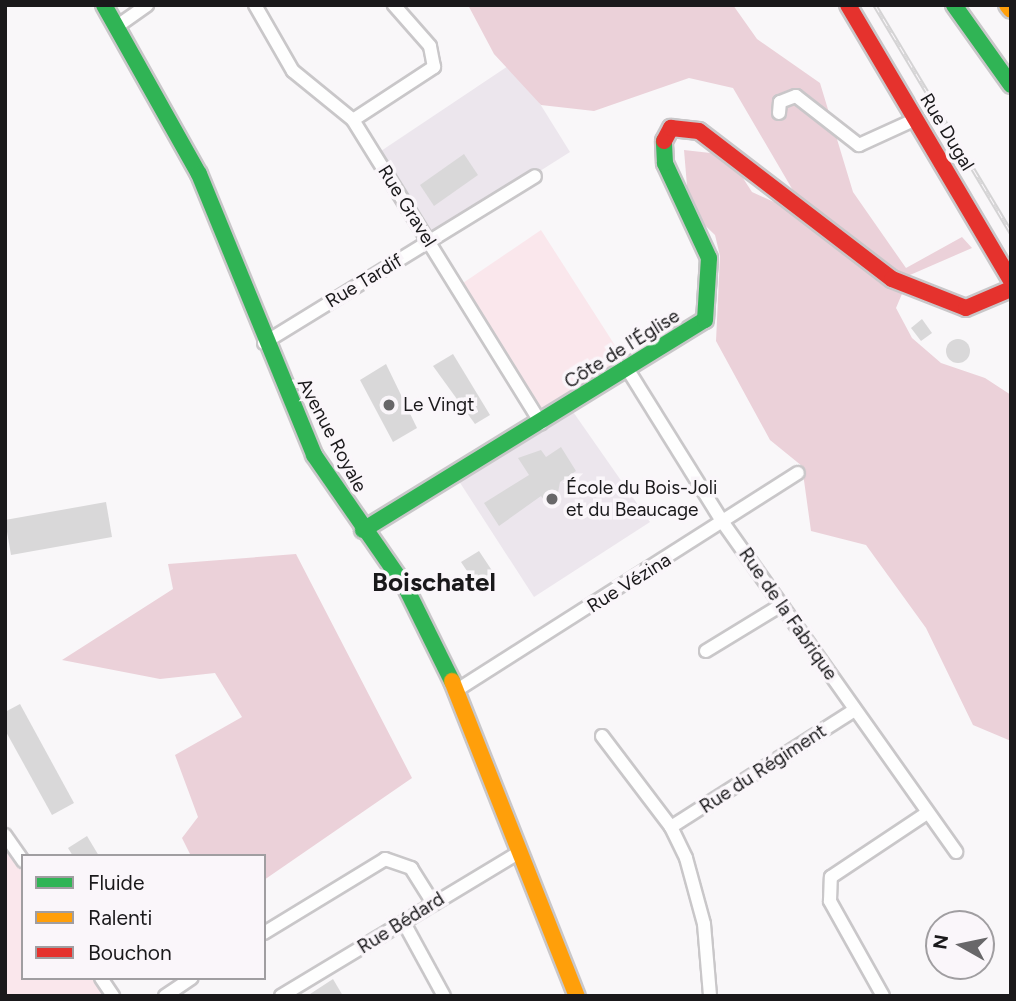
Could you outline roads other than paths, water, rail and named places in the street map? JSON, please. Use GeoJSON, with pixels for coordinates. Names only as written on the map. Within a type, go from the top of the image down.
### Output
{"type":"FeatureCollection","features":[{"type":"Feature","properties":{"kind":"main road","name":"Avenue Royale"},"geometry":{"type":"LineString","coordinates":[[104,5],[199,174],[264,342],[314,455],[424,618],[457,690],[577,996]]}},
{"type":"Feature","properties":{"kind":"main road","name":"Rue Dugal"},"geometry":{"type":"LineString","coordinates":[[848,5],[1011,281]]}},
{"type":"Feature","properties":{"kind":"main road"},"geometry":{"type":"LineString","coordinates":[[954,5],[1011,102]]}},
{"type":"Feature","properties":{"kind":"main road"},"geometry":{"type":"LineString","coordinates":[[1007,5],[1011,10]]}},
{"type":"Feature","properties":{"kind":"main road"},"geometry":{"type":"LineString","coordinates":[[964,24],[1011,85]]}},
{"type":"Feature","properties":{"kind":"main road","name":"Côte de l'Église"},"geometry":{"type":"LineString","coordinates":[[363,530],[628,370],[705,320],[711,300],[709,258],[665,163],[664,135],[671,128],[699,131],[892,279],[966,308],[1011,289]]}},
{"type":"Feature","properties":{"kind":"street"},"geometry":{"type":"LineString","coordinates":[[116,27],[147,5]]}},
{"type":"Feature","properties":{"kind":"street","name":"Rue Gravel"},"geometry":{"type":"LineString","coordinates":[[256,5],[293,71],[354,120],[541,423]]}},
{"type":"Feature","properties":{"kind":"street"},"geometry":{"type":"LineString","coordinates":[[354,120],[434,67],[430,46],[394,5]]}},
{"type":"Feature","properties":{"kind":"street"},"geometry":{"type":"LineString","coordinates":[[779,113],[780,102],[796,96],[859,145],[916,119]]}},
{"type":"Feature","properties":{"kind":"street","name":"Rue Tardif"},"geometry":{"type":"LineString","coordinates":[[264,342],[535,176]]}},
{"type":"Feature","properties":{"kind":"street","name":"Rue de la Fabrique"},"geometry":{"type":"LineString","coordinates":[[628,370],[724,524],[956,852]]}},
{"type":"Feature","properties":{"kind":"street","name":"Rue Vézina"},"geometry":{"type":"LineString","coordinates":[[457,690],[724,524],[798,473]]}},
{"type":"Feature","properties":{"kind":"street"},"geometry":{"type":"LineString","coordinates":[[706,651],[783,604]]}},
{"type":"Feature","properties":{"kind":"street","name":"Rue du Régiment"},"geometry":{"type":"LineString","coordinates":[[671,827],[855,710]]}},
{"type":"Feature","properties":{"kind":"street"},"geometry":{"type":"LineString","coordinates":[[602,736],[671,827],[699,896],[710,996]]}},
{"type":"Feature","properties":{"kind":"street"},"geometry":{"type":"LineString","coordinates":[[883,996],[830,901],[831,877],[927,813]]}},
{"type":"Feature","properties":{"kind":"street"},"geometry":{"type":"LineString","coordinates":[[5,835],[21,858]]}},
{"type":"Feature","properties":{"kind":"street","name":"Rue Bédard"},"geometry":{"type":"LineString","coordinates":[[281,996],[521,851]]}},
{"type":"Feature","properties":{"kind":"street"},"geometry":{"type":"LineString","coordinates":[[266,932],[385,859],[411,868],[433,903]]}},
{"type":"Feature","properties":{"kind":"street"},"geometry":{"type":"LineString","coordinates":[[404,923],[444,996]]}},
{"type":"Feature","properties":{"kind":"street"},"geometry":{"type":"LineString","coordinates":[[102,980],[113,996]]}},
{"type":"Feature","properties":{"kind":"street"},"geometry":{"type":"LineString","coordinates":[[164,996],[189,980]]}},
{"type":"Feature","properties":{"kind":"railway"},"geometry":{"type":"LineString","coordinates":[[875,5],[1011,232]]}},
{"type":"Feature","properties":{"kind":"place","name":"Le Vingt"},"geometry":{"type":"Point","coordinates":[389,405]}},
{"type":"Feature","properties":{"kind":"place","name":"École du Bois-Joli et du Beaucage"},"geometry":{"type":"Point","coordinates":[552,499]}},
{"type":"Feature","properties":{"kind":"district","name":"Boischatel"},"geometry":{"type":"Point","coordinates":[434,583]}}]}
